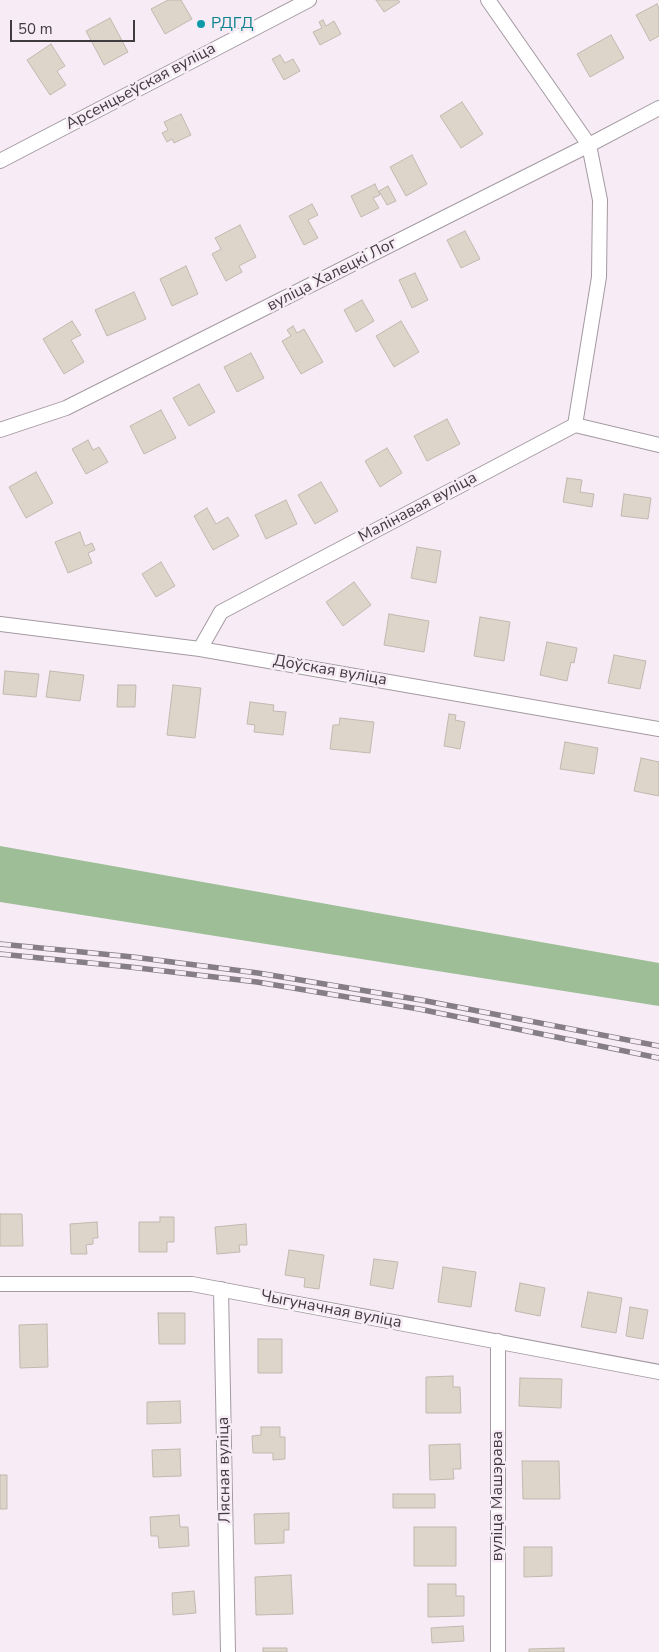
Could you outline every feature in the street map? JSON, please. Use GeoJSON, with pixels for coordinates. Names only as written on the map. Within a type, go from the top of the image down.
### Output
{"type":"FeatureCollection","features":[{"type":"Feature","properties":{"kind":"street","name":"Арсенцьеўская вуліца"},"geometry":{"type":"LineString","coordinates":[[0,161],[308,0]]}},
{"type":"Feature","properties":{"kind":"street"},"geometry":{"type":"LineString","coordinates":[[488,0],[589,145],[600,200],[599,277],[575,425],[659,445]]}},
{"type":"Feature","properties":{"kind":"street","name":"вуліца Халецкі Лог"},"geometry":{"type":"LineString","coordinates":[[0,430],[66,408],[659,108]]}},
{"type":"Feature","properties":{"kind":"street","name":"Малінавая вуліца"},"geometry":{"type":"LineString","coordinates":[[200,649],[221,612],[575,425]]}},
{"type":"Feature","properties":{"kind":"street","name":"Доўская вуліца"},"geometry":{"type":"LineString","coordinates":[[0,624],[200,649],[659,729]]}},
{"type":"Feature","properties":{"kind":"street","name":"Чыгуначная вуліца"},"geometry":{"type":"LineString","coordinates":[[0,1284],[192,1284],[659,1372]]}},
{"type":"Feature","properties":{"kind":"street","name":"Лясная вуліца"},"geometry":{"type":"LineString","coordinates":[[221,1289],[228,1652]]}},
{"type":"Feature","properties":{"kind":"street","name":"вуліца Машэрава"},"geometry":{"type":"LineString","coordinates":[[498,1341],[498,1652]]}},
{"type":"Feature","properties":{"kind":"green space"},"geometry":{"type":"Polygon","coordinates":[[[0,846],[659,963],[659,1006],[0,902],[0,846]]]}},
{"type":"Feature","properties":{"kind":"building"},"geometry":{"type":"Polygon","coordinates":[[[168,0],[181,0],[192,19],[165,34],[151,9],[168,0]]]}},
{"type":"Feature","properties":{"kind":"building"},"geometry":{"type":"Polygon","coordinates":[[[376,0],[398,0],[400,2],[384,12],[376,0]]]}},
{"type":"Feature","properties":{"kind":"building"},"geometry":{"type":"Polygon","coordinates":[[[657,4],[659,8],[659,36],[650,41],[636,15],[657,4]]]}},
{"type":"Feature","properties":{"kind":"building"},"geometry":{"type":"Polygon","coordinates":[[[110,18],[128,52],[104,65],[86,31],[110,18]]]}},
{"type":"Feature","properties":{"kind":"building"},"geometry":{"type":"Polygon","coordinates":[[[323,20],[326,26],[334,21],[341,34],[320,45],[313,32],[322,28],[319,22],[323,20]]]}},
{"type":"Feature","properties":{"kind":"building"},"geometry":{"type":"Polygon","coordinates":[[[611,35],[624,58],[590,77],[577,54],[611,35]]]}},
{"type":"Feature","properties":{"kind":"building"},"geometry":{"type":"Polygon","coordinates":[[[51,44],[65,66],[57,71],[66,85],[50,95],[27,60],[51,44]]]}},
{"type":"Feature","properties":{"kind":"building"},"geometry":{"type":"Polygon","coordinates":[[[280,55],[285,63],[293,59],[300,71],[284,80],[272,59],[280,55]]]}},
{"type":"Feature","properties":{"kind":"building"},"geometry":{"type":"Polygon","coordinates":[[[462,102],[483,134],[461,148],[440,116],[462,102]]]}},
{"type":"Feature","properties":{"kind":"building"},"geometry":{"type":"Polygon","coordinates":[[[181,114],[191,135],[174,143],[172,139],[167,142],[162,133],[168,130],[164,122],[181,114]]]}},
{"type":"Feature","properties":{"kind":"building"},"geometry":{"type":"Polygon","coordinates":[[[412,155],[427,184],[406,196],[390,167],[412,155]]]}},
{"type":"Feature","properties":{"kind":"building"},"geometry":{"type":"Polygon","coordinates":[[[375,184],[380,195],[373,198],[379,208],[361,217],[351,196],[375,184]]]}},
{"type":"Feature","properties":{"kind":"building"},"geometry":{"type":"Polygon","coordinates":[[[388,186],[396,201],[387,205],[379,191],[388,186]]]}},
{"type":"Feature","properties":{"kind":"building"},"geometry":{"type":"Polygon","coordinates":[[[312,204],[318,215],[308,220],[318,238],[304,245],[289,216],[312,204]]]}},
{"type":"Feature","properties":{"kind":"building"},"geometry":{"type":"Polygon","coordinates":[[[240,225],[256,257],[239,266],[242,272],[226,281],[212,254],[221,249],[215,238],[240,225]]]}},
{"type":"Feature","properties":{"kind":"building"},"geometry":{"type":"Polygon","coordinates":[[[465,231],[480,259],[461,268],[447,240],[465,231]]]}},
{"type":"Feature","properties":{"kind":"building"},"geometry":{"type":"Polygon","coordinates":[[[186,266],[198,294],[172,306],[160,279],[186,266]]]}},
{"type":"Feature","properties":{"kind":"building"},"geometry":{"type":"Polygon","coordinates":[[[415,273],[428,300],[412,308],[399,280],[415,273]]]}},
{"type":"Feature","properties":{"kind":"building"},"geometry":{"type":"Polygon","coordinates":[[[134,292],[146,319],[107,336],[95,310],[134,292]]]}},
{"type":"Feature","properties":{"kind":"building"},"geometry":{"type":"Polygon","coordinates":[[[362,300],[374,321],[356,332],[344,310],[362,300]]]}},
{"type":"Feature","properties":{"kind":"building"},"geometry":{"type":"Polygon","coordinates":[[[72,321],[81,335],[71,340],[84,362],[64,374],[43,339],[72,321]]]}},
{"type":"Feature","properties":{"kind":"building"},"geometry":{"type":"Polygon","coordinates":[[[401,321],[419,352],[394,367],[376,336],[401,321]]]}},
{"type":"Feature","properties":{"kind":"building"},"geometry":{"type":"Polygon","coordinates":[[[293,326],[297,333],[304,329],[323,362],[301,374],[282,341],[291,336],[287,330],[293,326]]]}},
{"type":"Feature","properties":{"kind":"building"},"geometry":{"type":"Polygon","coordinates":[[[251,353],[264,378],[237,392],[224,367],[251,353]]]}},
{"type":"Feature","properties":{"kind":"building"},"geometry":{"type":"Polygon","coordinates":[[[199,384],[215,412],[189,426],[173,398],[199,384]]]}},
{"type":"Feature","properties":{"kind":"building"},"geometry":{"type":"Polygon","coordinates":[[[161,410],[176,438],[144,454],[130,426],[161,410]]]}},
{"type":"Feature","properties":{"kind":"building"},"geometry":{"type":"Polygon","coordinates":[[[447,419],[460,444],[427,461],[414,436],[447,419]]]}},
{"type":"Feature","properties":{"kind":"building"},"geometry":{"type":"Polygon","coordinates":[[[88,440],[93,450],[99,447],[108,462],[86,474],[72,449],[88,440]]]}},
{"type":"Feature","properties":{"kind":"building"},"geometry":{"type":"Polygon","coordinates":[[[387,448],[402,473],[380,487],[365,461],[387,448]]]}},
{"type":"Feature","properties":{"kind":"building"},"geometry":{"type":"Polygon","coordinates":[[[36,472],[53,503],[26,518],[9,487],[36,472]]]}},
{"type":"Feature","properties":{"kind":"building"},"geometry":{"type":"Polygon","coordinates":[[[567,478],[582,480],[580,492],[594,494],[592,507],[563,502],[567,478]]]}},
{"type":"Feature","properties":{"kind":"building"},"geometry":{"type":"Polygon","coordinates":[[[321,482],[338,511],[315,524],[298,495],[321,482]]]}},
{"type":"Feature","properties":{"kind":"building"},"geometry":{"type":"Polygon","coordinates":[[[624,494],[651,498],[648,519],[621,516],[624,494]]]}},
{"type":"Feature","properties":{"kind":"building"},"geometry":{"type":"Polygon","coordinates":[[[286,500],[297,524],[266,539],[255,515],[286,500]]]}},
{"type":"Feature","properties":{"kind":"building"},"geometry":{"type":"Polygon","coordinates":[[[207,508],[216,524],[228,517],[239,536],[213,550],[194,516],[207,508]]]}},
{"type":"Feature","properties":{"kind":"building"},"geometry":{"type":"Polygon","coordinates":[[[80,532],[85,546],[92,543],[95,550],[88,553],[92,563],[68,573],[55,542],[80,532]]]}},
{"type":"Feature","properties":{"kind":"building"},"geometry":{"type":"Polygon","coordinates":[[[417,547],[441,551],[436,583],[411,578],[417,547]]]}},
{"type":"Feature","properties":{"kind":"building"},"geometry":{"type":"Polygon","coordinates":[[[161,562],[175,586],[156,597],[142,574],[161,562]]]}},
{"type":"Feature","properties":{"kind":"building"},"geometry":{"type":"Polygon","coordinates":[[[354,582],[371,605],[343,626],[326,602],[354,582]]]}},
{"type":"Feature","properties":{"kind":"building"},"geometry":{"type":"Polygon","coordinates":[[[389,614],[429,621],[424,652],[384,645],[389,614]]]}},
{"type":"Feature","properties":{"kind":"building"},"geometry":{"type":"Polygon","coordinates":[[[480,617],[510,622],[504,661],[474,656],[480,617]]]}},
{"type":"Feature","properties":{"kind":"building"},"geometry":{"type":"Polygon","coordinates":[[[547,642],[577,648],[574,663],[571,662],[567,681],[540,675],[547,642]]]}},
{"type":"Feature","properties":{"kind":"building"},"geometry":{"type":"Polygon","coordinates":[[[614,655],[646,661],[640,689],[608,683],[614,655]]]}},
{"type":"Feature","properties":{"kind":"building"},"geometry":{"type":"Polygon","coordinates":[[[5,671],[39,674],[36,697],[3,694],[5,671]]]}},
{"type":"Feature","properties":{"kind":"building"},"geometry":{"type":"Polygon","coordinates":[[[50,671],[84,675],[80,701],[46,697],[50,671]]]}},
{"type":"Feature","properties":{"kind":"building"},"geometry":{"type":"Polygon","coordinates":[[[118,685],[136,685],[135,707],[117,707],[118,685]]]}},
{"type":"Feature","properties":{"kind":"building"},"geometry":{"type":"Polygon","coordinates":[[[173,685],[201,688],[195,738],[167,735],[173,685]]]}},
{"type":"Feature","properties":{"kind":"building"},"geometry":{"type":"Polygon","coordinates":[[[250,702],[274,705],[273,711],[286,712],[283,735],[254,732],[255,725],[247,724],[250,702]]]}},
{"type":"Feature","properties":{"kind":"building"},"geometry":{"type":"Polygon","coordinates":[[[449,714],[456,715],[455,720],[465,722],[460,749],[444,746],[449,714]]]}},
{"type":"Feature","properties":{"kind":"building"},"geometry":{"type":"Polygon","coordinates":[[[340,718],[374,722],[370,753],[330,749],[333,725],[339,725],[340,718]]]}},
{"type":"Feature","properties":{"kind":"building"},"geometry":{"type":"Polygon","coordinates":[[[565,742],[598,748],[594,774],[560,769],[565,742]]]}},
{"type":"Feature","properties":{"kind":"building"},"geometry":{"type":"Polygon","coordinates":[[[641,758],[659,762],[659,796],[634,791],[641,758]]]}},
{"type":"Feature","properties":{"kind":"building"},"geometry":{"type":"Polygon","coordinates":[[[0,1214],[22,1214],[23,1246],[0,1246],[0,1214]]]}},
{"type":"Feature","properties":{"kind":"building"},"geometry":{"type":"Polygon","coordinates":[[[160,1217],[174,1217],[174,1242],[167,1242],[167,1252],[139,1252],[139,1222],[160,1222],[160,1217]]]}},
{"type":"Feature","properties":{"kind":"building"},"geometry":{"type":"Polygon","coordinates":[[[97,1222],[98,1238],[93,1238],[93,1244],[86,1245],[87,1254],[71,1254],[70,1224],[97,1222]]]}},
{"type":"Feature","properties":{"kind":"building"},"geometry":{"type":"Polygon","coordinates":[[[246,1224],[247,1245],[239,1245],[240,1252],[217,1254],[215,1227],[246,1224]]]}},
{"type":"Feature","properties":{"kind":"building"},"geometry":{"type":"Polygon","coordinates":[[[289,1250],[324,1255],[319,1289],[304,1287],[305,1278],[285,1275],[289,1250]]]}},
{"type":"Feature","properties":{"kind":"building"},"geometry":{"type":"Polygon","coordinates":[[[374,1259],[398,1262],[393,1289],[370,1285],[374,1259]]]}},
{"type":"Feature","properties":{"kind":"building"},"geometry":{"type":"Polygon","coordinates":[[[443,1267],[476,1272],[471,1307],[438,1302],[443,1267]]]}},
{"type":"Feature","properties":{"kind":"building"},"geometry":{"type":"Polygon","coordinates":[[[520,1283],[545,1288],[540,1316],[515,1311],[520,1283]]]}},
{"type":"Feature","properties":{"kind":"building"},"geometry":{"type":"Polygon","coordinates":[[[588,1292],[622,1298],[616,1333],[581,1327],[588,1292]]]}},
{"type":"Feature","properties":{"kind":"building"},"geometry":{"type":"Polygon","coordinates":[[[630,1307],[648,1310],[643,1339],[626,1336],[630,1307]]]}},
{"type":"Feature","properties":{"kind":"building"},"geometry":{"type":"Polygon","coordinates":[[[158,1313],[185,1313],[185,1344],[159,1344],[158,1313]]]}},
{"type":"Feature","properties":{"kind":"building"},"geometry":{"type":"Polygon","coordinates":[[[47,1324],[48,1367],[20,1368],[19,1325],[47,1324]]]}},
{"type":"Feature","properties":{"kind":"building"},"geometry":{"type":"Polygon","coordinates":[[[258,1339],[282,1339],[282,1373],[258,1373],[258,1339]]]}},
{"type":"Feature","properties":{"kind":"building"},"geometry":{"type":"Polygon","coordinates":[[[453,1376],[453,1387],[460,1387],[461,1413],[426,1413],[426,1377],[453,1376]]]}},
{"type":"Feature","properties":{"kind":"building"},"geometry":{"type":"Polygon","coordinates":[[[520,1378],[562,1379],[561,1408],[519,1406],[520,1378]]]}},
{"type":"Feature","properties":{"kind":"building"},"geometry":{"type":"Polygon","coordinates":[[[180,1401],[181,1423],[147,1424],[147,1402],[180,1401]]]}},
{"type":"Feature","properties":{"kind":"building"},"geometry":{"type":"Polygon","coordinates":[[[261,1427],[280,1427],[280,1437],[285,1437],[285,1459],[273,1460],[273,1453],[253,1453],[252,1436],[261,1435],[261,1427]]]}},
{"type":"Feature","properties":{"kind":"building"},"geometry":{"type":"Polygon","coordinates":[[[460,1444],[461,1469],[453,1469],[454,1479],[430,1480],[429,1445],[460,1444]]]}},
{"type":"Feature","properties":{"kind":"building"},"geometry":{"type":"Polygon","coordinates":[[[180,1449],[181,1476],[153,1477],[152,1450],[180,1449]]]}},
{"type":"Feature","properties":{"kind":"building"},"geometry":{"type":"Polygon","coordinates":[[[522,1461],[559,1461],[560,1499],[523,1499],[522,1461]]]}},
{"type":"Feature","properties":{"kind":"building"},"geometry":{"type":"Polygon","coordinates":[[[0,1475],[7,1475],[7,1509],[0,1509],[0,1475]]]}},
{"type":"Feature","properties":{"kind":"building"},"geometry":{"type":"Polygon","coordinates":[[[393,1494],[435,1494],[435,1508],[393,1508],[393,1494]]]}},
{"type":"Feature","properties":{"kind":"building"},"geometry":{"type":"Polygon","coordinates":[[[289,1513],[289,1530],[284,1530],[284,1543],[255,1544],[254,1514],[289,1513]]]}},
{"type":"Feature","properties":{"kind":"building"},"geometry":{"type":"Polygon","coordinates":[[[179,1515],[180,1527],[188,1527],[189,1546],[159,1548],[158,1536],[151,1536],[150,1517],[179,1515]]]}},
{"type":"Feature","properties":{"kind":"building"},"geometry":{"type":"Polygon","coordinates":[[[414,1527],[456,1527],[456,1566],[414,1566],[414,1527]]]}},
{"type":"Feature","properties":{"kind":"building"},"geometry":{"type":"Polygon","coordinates":[[[524,1547],[552,1547],[552,1576],[524,1577],[524,1547]]]}},
{"type":"Feature","properties":{"kind":"building"},"geometry":{"type":"Polygon","coordinates":[[[291,1575],[293,1614],[256,1615],[255,1577],[291,1575]]]}},
{"type":"Feature","properties":{"kind":"building"},"geometry":{"type":"Polygon","coordinates":[[[428,1584],[456,1584],[456,1596],[464,1596],[464,1616],[428,1617],[428,1584]]]}},
{"type":"Feature","properties":{"kind":"building"},"geometry":{"type":"Polygon","coordinates":[[[194,1591],[196,1613],[173,1615],[172,1593],[194,1591]]]}},
{"type":"Feature","properties":{"kind":"building"},"geometry":{"type":"Polygon","coordinates":[[[463,1626],[464,1641],[432,1643],[431,1628],[463,1626]]]}},
{"type":"Feature","properties":{"kind":"building"},"geometry":{"type":"Polygon","coordinates":[[[263,1648],[287,1648],[287,1652],[263,1652],[263,1648]]]}},
{"type":"Feature","properties":{"kind":"building"},"geometry":{"type":"Polygon","coordinates":[[[564,1648],[564,1652],[529,1652],[529,1649],[564,1648]]]}},
{"type":"Feature","properties":{"kind":"railway"},"geometry":{"type":"LineString","coordinates":[[0,944],[133,957],[258,973],[421,1000],[659,1046]]}},
{"type":"Feature","properties":{"kind":"railway"},"geometry":{"type":"LineString","coordinates":[[0,954],[257,982],[419,1009],[659,1058]]}},
{"type":"Feature","properties":{"kind":"place","name":"РДГД"},"geometry":{"type":"Point","coordinates":[201,24]}}]}
